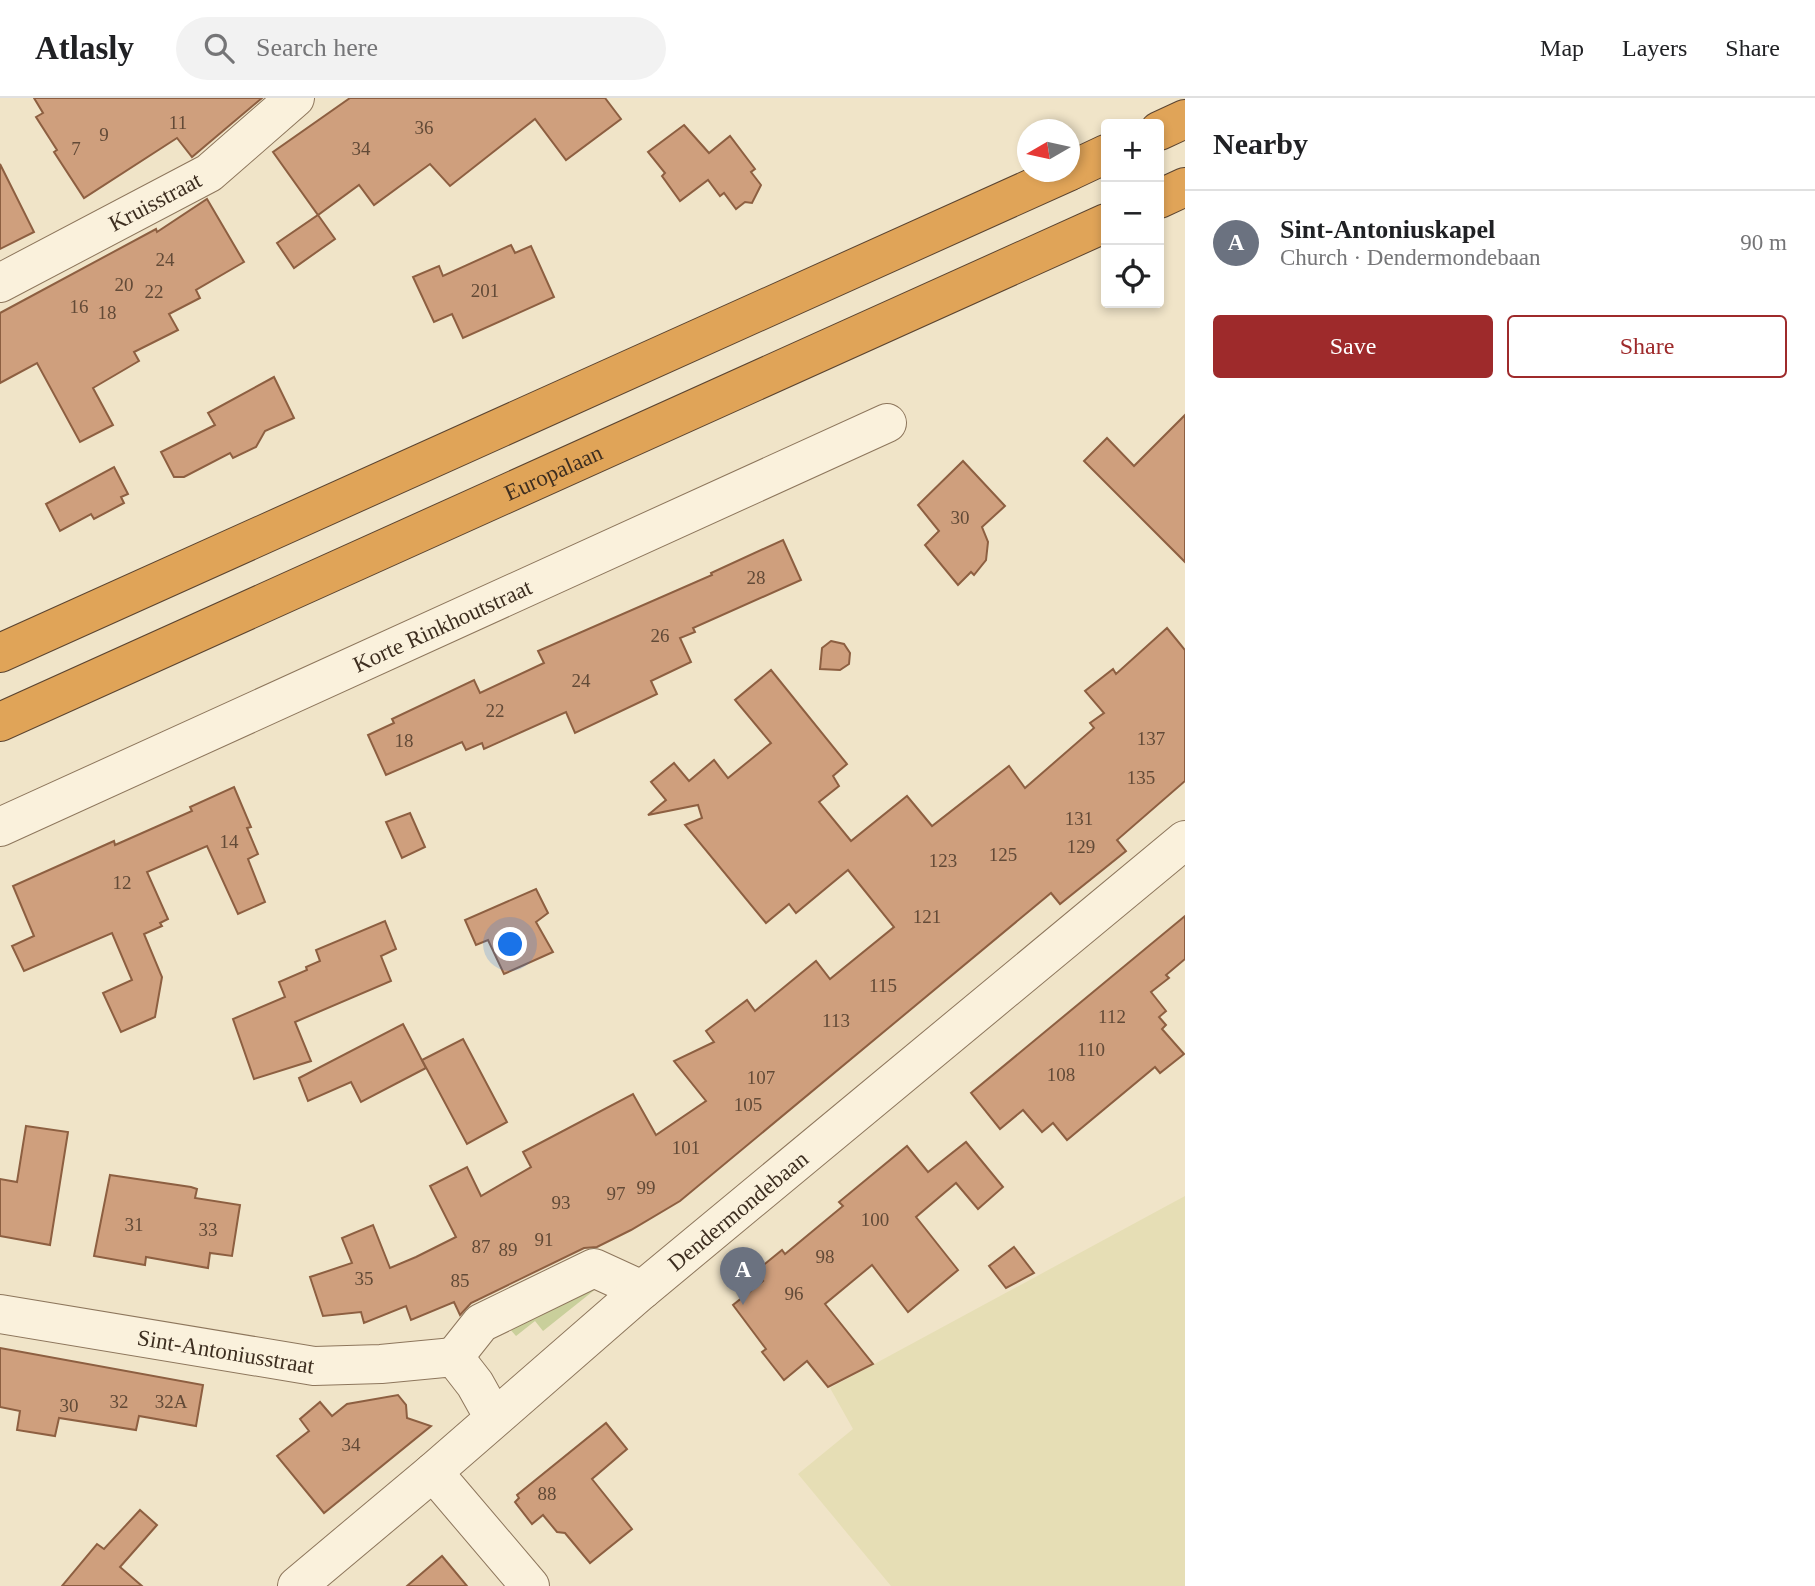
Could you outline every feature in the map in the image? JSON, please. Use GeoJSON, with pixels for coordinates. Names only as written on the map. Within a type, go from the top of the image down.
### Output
{"type":"FeatureCollection","features":[{"type":"Feature","properties":{"kind":"highway"},"geometry":{"type":"LineString","coordinates":[[1164,129],[1185,119]]}},
{"type":"Feature","properties":{"kind":"highway"},"geometry":{"type":"LineString","coordinates":[[1080,166],[1101,156]]}},
{"type":"Feature","properties":{"kind":"highway"},"geometry":{"type":"LineString","coordinates":[[0,653],[1045,182]]}},
{"type":"Feature","properties":{"kind":"highway"},"geometry":{"type":"LineString","coordinates":[[1164,197],[1185,187]]}},
{"type":"Feature","properties":{"kind":"highway","name":"Europalaan"},"geometry":{"type":"LineString","coordinates":[[0,722],[1101,225]]}},
{"type":"Feature","properties":{"kind":"street","name":"Kruisstraat"},"geometry":{"type":"LineString","coordinates":[[0,283],[209,173],[295,98]]}},
{"type":"Feature","properties":{"kind":"street","name":"Korte Rinkhoutstraat"},"geometry":{"type":"LineString","coordinates":[[0,827],[887,424]]}},
{"type":"Feature","properties":{"kind":"street","name":"Dendermondebaan"},"geometry":{"type":"LineString","coordinates":[[297,1586],[642,1290],[1185,840]]}},
{"type":"Feature","properties":{"kind":"street"},"geometry":{"type":"LineString","coordinates":[[494,1418],[475,1384],[454,1357],[481,1323],[594,1268],[642,1290]]}},
{"type":"Feature","properties":{"kind":"street","name":"Sint-Antoniusstraat"},"geometry":{"type":"LineString","coordinates":[[0,1314],[314,1366],[382,1364],[454,1357]]}},
{"type":"Feature","properties":{"kind":"street"},"geometry":{"type":"LineString","coordinates":[[433,1472],[530,1586]]}},
{"type":"Feature","properties":{"kind":"shaded area"},"geometry":{"type":"Polygon","coordinates":[[[1185,1196],[1185,1586],[891,1586],[798,1474],[853,1429],[830,1388],[1185,1196]]]}},
{"type":"Feature","properties":{"kind":"green space"},"geometry":{"type":"Polygon","coordinates":[[[607,1280],[543,1331],[535,1321],[516,1336],[509,1328],[607,1280]]]}},
{"type":"Feature","properties":{"kind":"building"},"geometry":{"type":"Polygon","coordinates":[[[34,98],[262,98],[192,157],[177,138],[84,198],[54,152],[57,150],[36,117],[43,113],[34,98]]]}},
{"type":"Feature","properties":{"kind":"building"},"geometry":{"type":"Polygon","coordinates":[[[350,98],[605,98],[621,119],[566,160],[535,119],[450,186],[430,164],[374,205],[359,185],[318,215],[273,152],[350,98]]]}},
{"type":"Feature","properties":{"kind":"building"},"geometry":{"type":"Polygon","coordinates":[[[684,125],[709,153],[730,136],[755,169],[751,172],[761,185],[752,203],[745,202],[736,209],[724,193],[720,196],[708,180],[680,201],[662,176],[665,173],[648,152],[684,125]]]}},
{"type":"Feature","properties":{"kind":"building"},"geometry":{"type":"Polygon","coordinates":[[[0,164],[34,232],[0,249],[0,164]]]}},
{"type":"Feature","properties":{"kind":"building"},"geometry":{"type":"Polygon","coordinates":[[[207,199],[244,262],[196,290],[200,298],[169,314],[178,330],[134,352],[139,361],[93,388],[113,425],[80,442],[37,363],[0,383],[0,313],[156,229],[157,232],[207,199]]]}},
{"type":"Feature","properties":{"kind":"building"},"geometry":{"type":"Polygon","coordinates":[[[318,215],[335,239],[294,268],[277,243],[318,215]]]}},
{"type":"Feature","properties":{"kind":"building"},"geometry":{"type":"Polygon","coordinates":[[[511,245],[515,253],[531,246],[554,297],[463,338],[452,314],[434,322],[413,277],[439,266],[443,276],[511,245]]]}},
{"type":"Feature","properties":{"kind":"building"},"geometry":{"type":"Polygon","coordinates":[[[274,377],[294,418],[265,431],[256,447],[233,458],[230,453],[184,477],[174,477],[161,452],[215,425],[208,413],[274,377]]]}},
{"type":"Feature","properties":{"kind":"building"},"geometry":{"type":"Polygon","coordinates":[[[1185,415],[1185,562],[1084,461],[1107,438],[1134,466],[1185,415]]]}},
{"type":"Feature","properties":{"kind":"building"},"geometry":{"type":"Polygon","coordinates":[[[963,461],[1005,506],[982,527],[988,542],[986,560],[974,575],[971,572],[958,585],[925,545],[939,531],[918,505],[963,461]]]}},
{"type":"Feature","properties":{"kind":"building"},"geometry":{"type":"Polygon","coordinates":[[[114,467],[128,494],[121,497],[124,503],[94,519],[91,514],[60,531],[46,504],[114,467]]]}},
{"type":"Feature","properties":{"kind":"building"},"geometry":{"type":"Polygon","coordinates":[[[783,540],[801,580],[693,628],[695,632],[680,638],[691,662],[651,681],[657,694],[575,733],[566,712],[484,749],[482,743],[466,750],[462,742],[386,775],[368,735],[394,723],[392,719],[474,680],[480,693],[544,663],[538,651],[712,575],[711,573],[783,540]]]}},
{"type":"Feature","properties":{"kind":"building"},"geometry":{"type":"Polygon","coordinates":[[[1167,628],[1185,650],[1185,781],[1117,840],[1126,851],[1060,904],[1051,893],[680,1201],[631,1230],[597,1247],[584,1248],[471,1303],[460,1315],[454,1302],[411,1320],[406,1306],[364,1323],[361,1312],[323,1316],[310,1277],[352,1263],[342,1238],[373,1225],[390,1268],[416,1257],[456,1237],[430,1186],[467,1167],[481,1196],[531,1167],[523,1152],[633,1094],[656,1135],[706,1101],[674,1061],[714,1042],[706,1031],[747,1000],[755,1011],[816,961],[830,979],[894,927],[848,870],[796,913],[789,904],[766,923],[685,825],[702,818],[698,805],[648,815],[666,800],[651,782],[674,763],[689,781],[714,760],[728,778],[771,743],[735,700],[771,670],[847,764],[833,776],[839,786],[819,802],[851,841],[907,796],[932,826],[1009,766],[1025,788],[1094,728],[1090,723],[1104,713],[1085,691],[1113,669],[1116,674],[1167,628]]]}},
{"type":"Feature","properties":{"kind":"building"},"geometry":{"type":"Polygon","coordinates":[[[831,641],[844,644],[850,653],[849,664],[840,670],[820,669],[822,648],[831,641]]]}},
{"type":"Feature","properties":{"kind":"building"},"geometry":{"type":"Polygon","coordinates":[[[234,787],[251,827],[247,828],[258,854],[248,859],[265,902],[238,914],[207,846],[147,872],[168,919],[160,923],[162,926],[144,934],[162,977],[155,1017],[121,1032],[103,993],[132,980],[112,933],[24,971],[12,946],[34,936],[13,886],[114,841],[115,845],[192,811],[190,807],[234,787]]]}},
{"type":"Feature","properties":{"kind":"building"},"geometry":{"type":"Polygon","coordinates":[[[410,813],[425,847],[402,858],[386,822],[410,813]]]}},
{"type":"Feature","properties":{"kind":"building"},"geometry":{"type":"Polygon","coordinates":[[[536,889],[548,913],[536,922],[553,952],[504,974],[488,940],[476,945],[465,920],[536,889]]]}},
{"type":"Feature","properties":{"kind":"building"},"geometry":{"type":"Polygon","coordinates":[[[1185,916],[1185,959],[1166,975],[1169,978],[1151,992],[1166,1011],[1159,1017],[1166,1025],[1162,1029],[1184,1054],[1160,1073],[1155,1067],[1067,1140],[1053,1123],[1042,1132],[1023,1110],[1000,1129],[971,1093],[1185,916]]]}},
{"type":"Feature","properties":{"kind":"building"},"geometry":{"type":"Polygon","coordinates":[[[385,921],[396,949],[381,956],[391,981],[295,1022],[311,1061],[254,1079],[233,1019],[285,997],[279,982],[320,961],[316,950],[385,921]]]}},
{"type":"Feature","properties":{"kind":"building"},"geometry":{"type":"Polygon","coordinates":[[[403,1024],[426,1068],[361,1102],[351,1082],[308,1101],[299,1078],[403,1024]]]}},
{"type":"Feature","properties":{"kind":"building"},"geometry":{"type":"Polygon","coordinates":[[[463,1039],[507,1122],[467,1144],[422,1060],[463,1039]]]}},
{"type":"Feature","properties":{"kind":"building"},"geometry":{"type":"Polygon","coordinates":[[[26,1126],[68,1132],[50,1245],[0,1236],[0,1179],[17,1182],[26,1126]]]}},
{"type":"Feature","properties":{"kind":"building"},"geometry":{"type":"Polygon","coordinates":[[[966,1142],[1003,1187],[978,1209],[956,1183],[916,1217],[958,1270],[908,1312],[872,1265],[825,1304],[873,1364],[828,1387],[807,1361],[784,1380],[762,1352],[766,1349],[733,1305],[763,1281],[755,1272],[782,1250],[785,1254],[843,1206],[839,1202],[907,1146],[928,1172],[966,1142]]]}},
{"type":"Feature","properties":{"kind":"building"},"geometry":{"type":"Polygon","coordinates":[[[110,1175],[191,1187],[197,1189],[195,1198],[240,1205],[232,1256],[210,1253],[208,1268],[146,1257],[145,1265],[94,1256],[110,1175]]]}},
{"type":"Feature","properties":{"kind":"building"},"geometry":{"type":"Polygon","coordinates":[[[1014,1247],[1034,1273],[1006,1288],[989,1266],[1014,1247]]]}},
{"type":"Feature","properties":{"kind":"building"},"geometry":{"type":"Polygon","coordinates":[[[0,1348],[203,1385],[196,1426],[139,1416],[136,1430],[59,1418],[55,1436],[17,1430],[20,1411],[0,1407],[0,1348]]]}},
{"type":"Feature","properties":{"kind":"building"},"geometry":{"type":"Polygon","coordinates":[[[398,1395],[406,1405],[407,1418],[431,1426],[324,1513],[277,1456],[309,1431],[300,1419],[320,1402],[332,1416],[347,1404],[398,1395]]]}},
{"type":"Feature","properties":{"kind":"building"},"geometry":{"type":"Polygon","coordinates":[[[606,1423],[627,1449],[592,1479],[632,1529],[590,1563],[565,1533],[557,1532],[543,1515],[532,1524],[515,1502],[519,1498],[517,1495],[606,1423]]]}},
{"type":"Feature","properties":{"kind":"building"},"geometry":{"type":"Polygon","coordinates":[[[140,1510],[157,1525],[120,1567],[142,1586],[62,1586],[97,1544],[104,1549],[140,1510]]]}},
{"type":"Feature","properties":{"kind":"building"},"geometry":{"type":"Polygon","coordinates":[[[442,1556],[467,1586],[407,1586],[442,1556]]]}},
{"type":"Feature","properties":{"kind":"place","name":"Sint-Antoniuskapel"},"geometry":{"type":"Point","coordinates":[743,1305]}}]}
